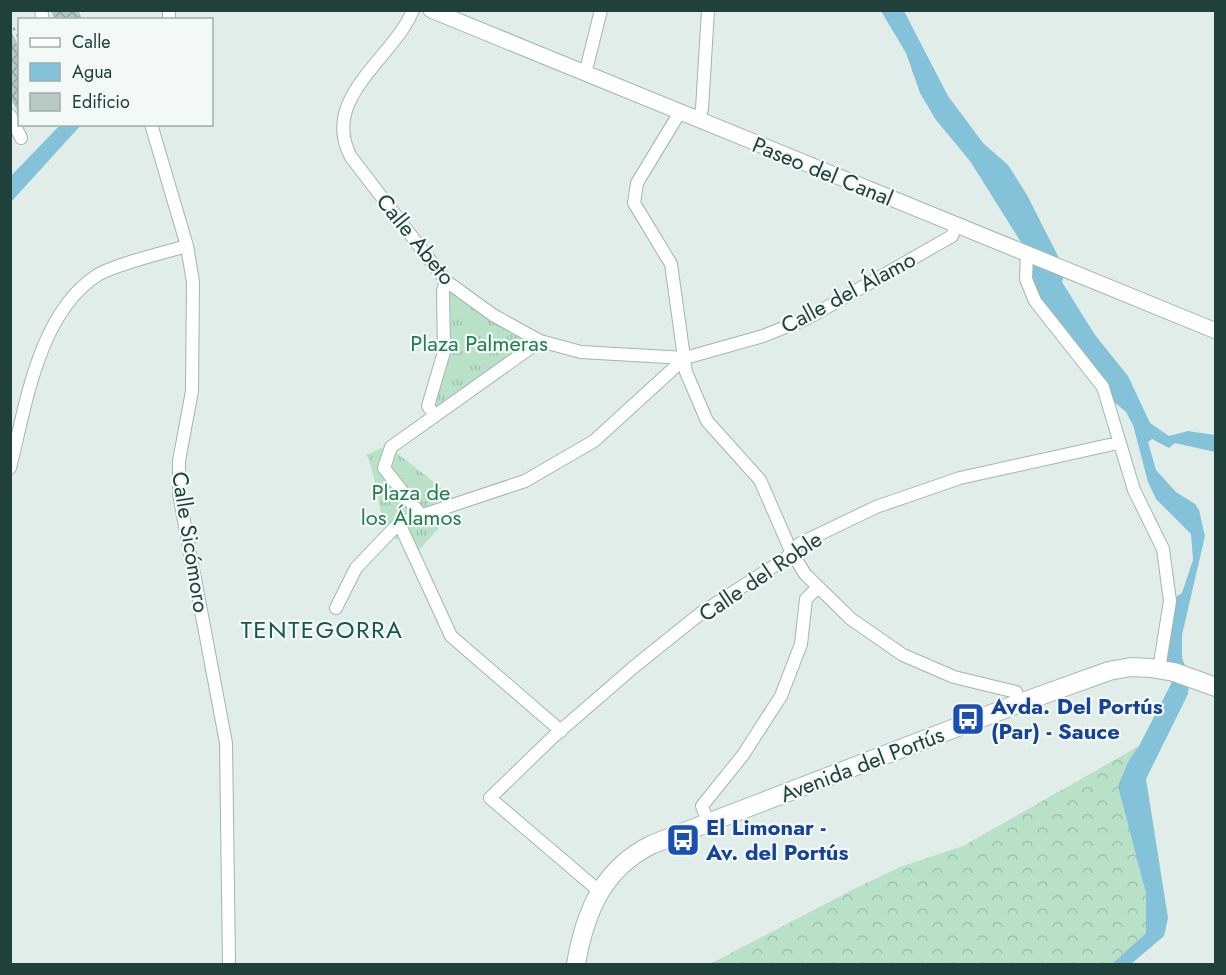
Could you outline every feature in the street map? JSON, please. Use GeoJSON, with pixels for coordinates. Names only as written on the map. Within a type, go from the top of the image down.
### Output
{"type":"FeatureCollection","features":[{"type":"Feature","properties":{"kind":"main road","name":"Avenida del Portús"},"geometry":{"type":"LineString","coordinates":[[576,964],[588,918],[599,891],[614,872],[635,854],[708,823],[1109,671],[1136,667],[1159,669],[1215,687]]}},
{"type":"Feature","properties":{"kind":"street","name":"Calle Abeto"},"geometry":{"type":"LineString","coordinates":[[413,10],[349,102],[344,120],[344,141],[356,164],[446,281],[493,315],[540,341],[581,352],[685,358]]}},
{"type":"Feature","properties":{"kind":"street","name":"Paseo del Canal"},"geometry":{"type":"LineString","coordinates":[[431,10],[1215,331]]}},
{"type":"Feature","properties":{"kind":"street"},"geometry":{"type":"LineString","coordinates":[[585,74],[601,10]]}},
{"type":"Feature","properties":{"kind":"street"},"geometry":{"type":"LineString","coordinates":[[698,120],[702,109],[708,10]]}},
{"type":"Feature","properties":{"kind":"street"},"geometry":{"type":"LineString","coordinates":[[680,112],[637,183],[633,198],[636,209],[671,264],[686,372],[706,421],[760,480],[791,551],[817,588],[868,632],[903,655],[954,677],[1016,692],[1020,703]]}},
{"type":"Feature","properties":{"kind":"street"},"geometry":{"type":"LineString","coordinates":[[10,115],[21,138]]}},
{"type":"Feature","properties":{"kind":"street","name":"Calle Sicómoro"},"geometry":{"type":"LineString","coordinates":[[152,126],[188,246],[193,282],[192,391],[179,461],[179,494],[226,743],[229,964]]}},
{"type":"Feature","properties":{"kind":"street","name":"Calle del Álamo"},"geometry":{"type":"LineString","coordinates":[[399,523],[420,514],[525,481],[574,454],[615,424],[685,358],[763,336],[808,318],[952,236],[956,225]]}},
{"type":"Feature","properties":{"kind":"street"},"geometry":{"type":"LineString","coordinates":[[10,468],[34,371],[56,321],[70,297],[98,274],[188,246]]}},
{"type":"Feature","properties":{"kind":"street"},"geometry":{"type":"LineString","coordinates":[[1027,254],[1026,279],[1035,301],[1099,378],[1110,406],[1118,443],[1134,490],[1163,549],[1170,601],[1159,669]]}},
{"type":"Feature","properties":{"kind":"street"},"geometry":{"type":"LineString","coordinates":[[435,416],[428,406],[444,352],[443,291],[446,281]]}},
{"type":"Feature","properties":{"kind":"street"},"geometry":{"type":"LineString","coordinates":[[420,514],[384,468],[391,447],[540,341]]}},
{"type":"Feature","properties":{"kind":"street","name":"Calle del Roble"},"geometry":{"type":"LineString","coordinates":[[599,891],[490,798],[635,666],[701,613],[785,559],[799,544],[876,507],[960,478],[1118,443]]}},
{"type":"Feature","properties":{"kind":"street"},"geometry":{"type":"LineString","coordinates":[[336,608],[356,568],[399,523],[451,636],[561,731]]}},
{"type":"Feature","properties":{"kind":"street"},"geometry":{"type":"LineString","coordinates":[[708,823],[702,806],[761,731],[790,677],[801,644],[806,599],[817,588]]}},
{"type":"Feature","properties":{"kind":"path"},"geometry":{"type":"LineString","coordinates":[[10,21],[18,37]]}},
{"type":"Feature","properties":{"kind":"green space","name":"Plaza Palmeras"},"geometry":{"type":"Polygon","coordinates":[[[446,281],[540,341],[435,416],[428,406],[438,378],[446,281]]]}},
{"type":"Feature","properties":{"kind":"green space","name":"Plaza de los Álamos"},"geometry":{"type":"Polygon","coordinates":[[[381,448],[397,453],[454,498],[441,513],[438,529],[419,550],[399,539],[390,538],[386,528],[367,455],[381,448]]]}},
{"type":"Feature","properties":{"kind":"green space"},"geometry":{"type":"Polygon","coordinates":[[[1139,746],[1128,762],[1138,858],[1146,893],[1146,933],[1112,964],[710,964],[900,867],[963,846],[1139,746]]]}},
{"type":"Feature","properties":{"kind":"water"},"geometry":{"type":"Polygon","coordinates":[[[881,11],[904,11],[948,96],[983,143],[1008,165],[1027,195],[1065,270],[1062,282],[1095,335],[1128,376],[1150,423],[1169,436],[1188,431],[1215,435],[1215,452],[1175,443],[1169,448],[1152,439],[1148,442],[1156,470],[1176,492],[1195,504],[1199,510],[1205,536],[1182,635],[1182,658],[1190,678],[1188,694],[1146,779],[1168,918],[1164,936],[1131,964],[1112,964],[1146,933],[1146,893],[1118,786],[1128,762],[1139,746],[1171,684],[1174,672],[1159,669],[1170,601],[1182,593],[1193,560],[1191,534],[1156,499],[1148,482],[1133,425],[1126,412],[1107,396],[1035,301],[1029,255],[970,161],[936,120],[920,93],[906,53],[881,11]]]}},
{"type":"Feature","properties":{"kind":"water"},"geometry":{"type":"Polygon","coordinates":[[[59,126],[80,126],[11,202],[11,176],[59,126]]]}},
{"type":"Feature","properties":{"kind":"building"},"geometry":{"type":"Polygon","coordinates":[[[51,10],[77,10],[81,18],[55,18],[51,10]]]}},
{"type":"Feature","properties":{"kind":"building"},"geometry":{"type":"Polygon","coordinates":[[[10,30],[18,47],[18,111],[10,95],[10,30]]]}},
{"type":"Feature","properties":{"kind":"place","name":"Avda. Del Portús (Par) - Sauce"},"geometry":{"type":"Point","coordinates":[968,719]}},
{"type":"Feature","properties":{"kind":"place","name":"El Limonar - Av. del Portús"},"geometry":{"type":"Point","coordinates":[683,840]}},
{"type":"Feature","properties":{"kind":"district","name":"TENTEGORRA"},"geometry":{"type":"Point","coordinates":[322,629]}}]}
